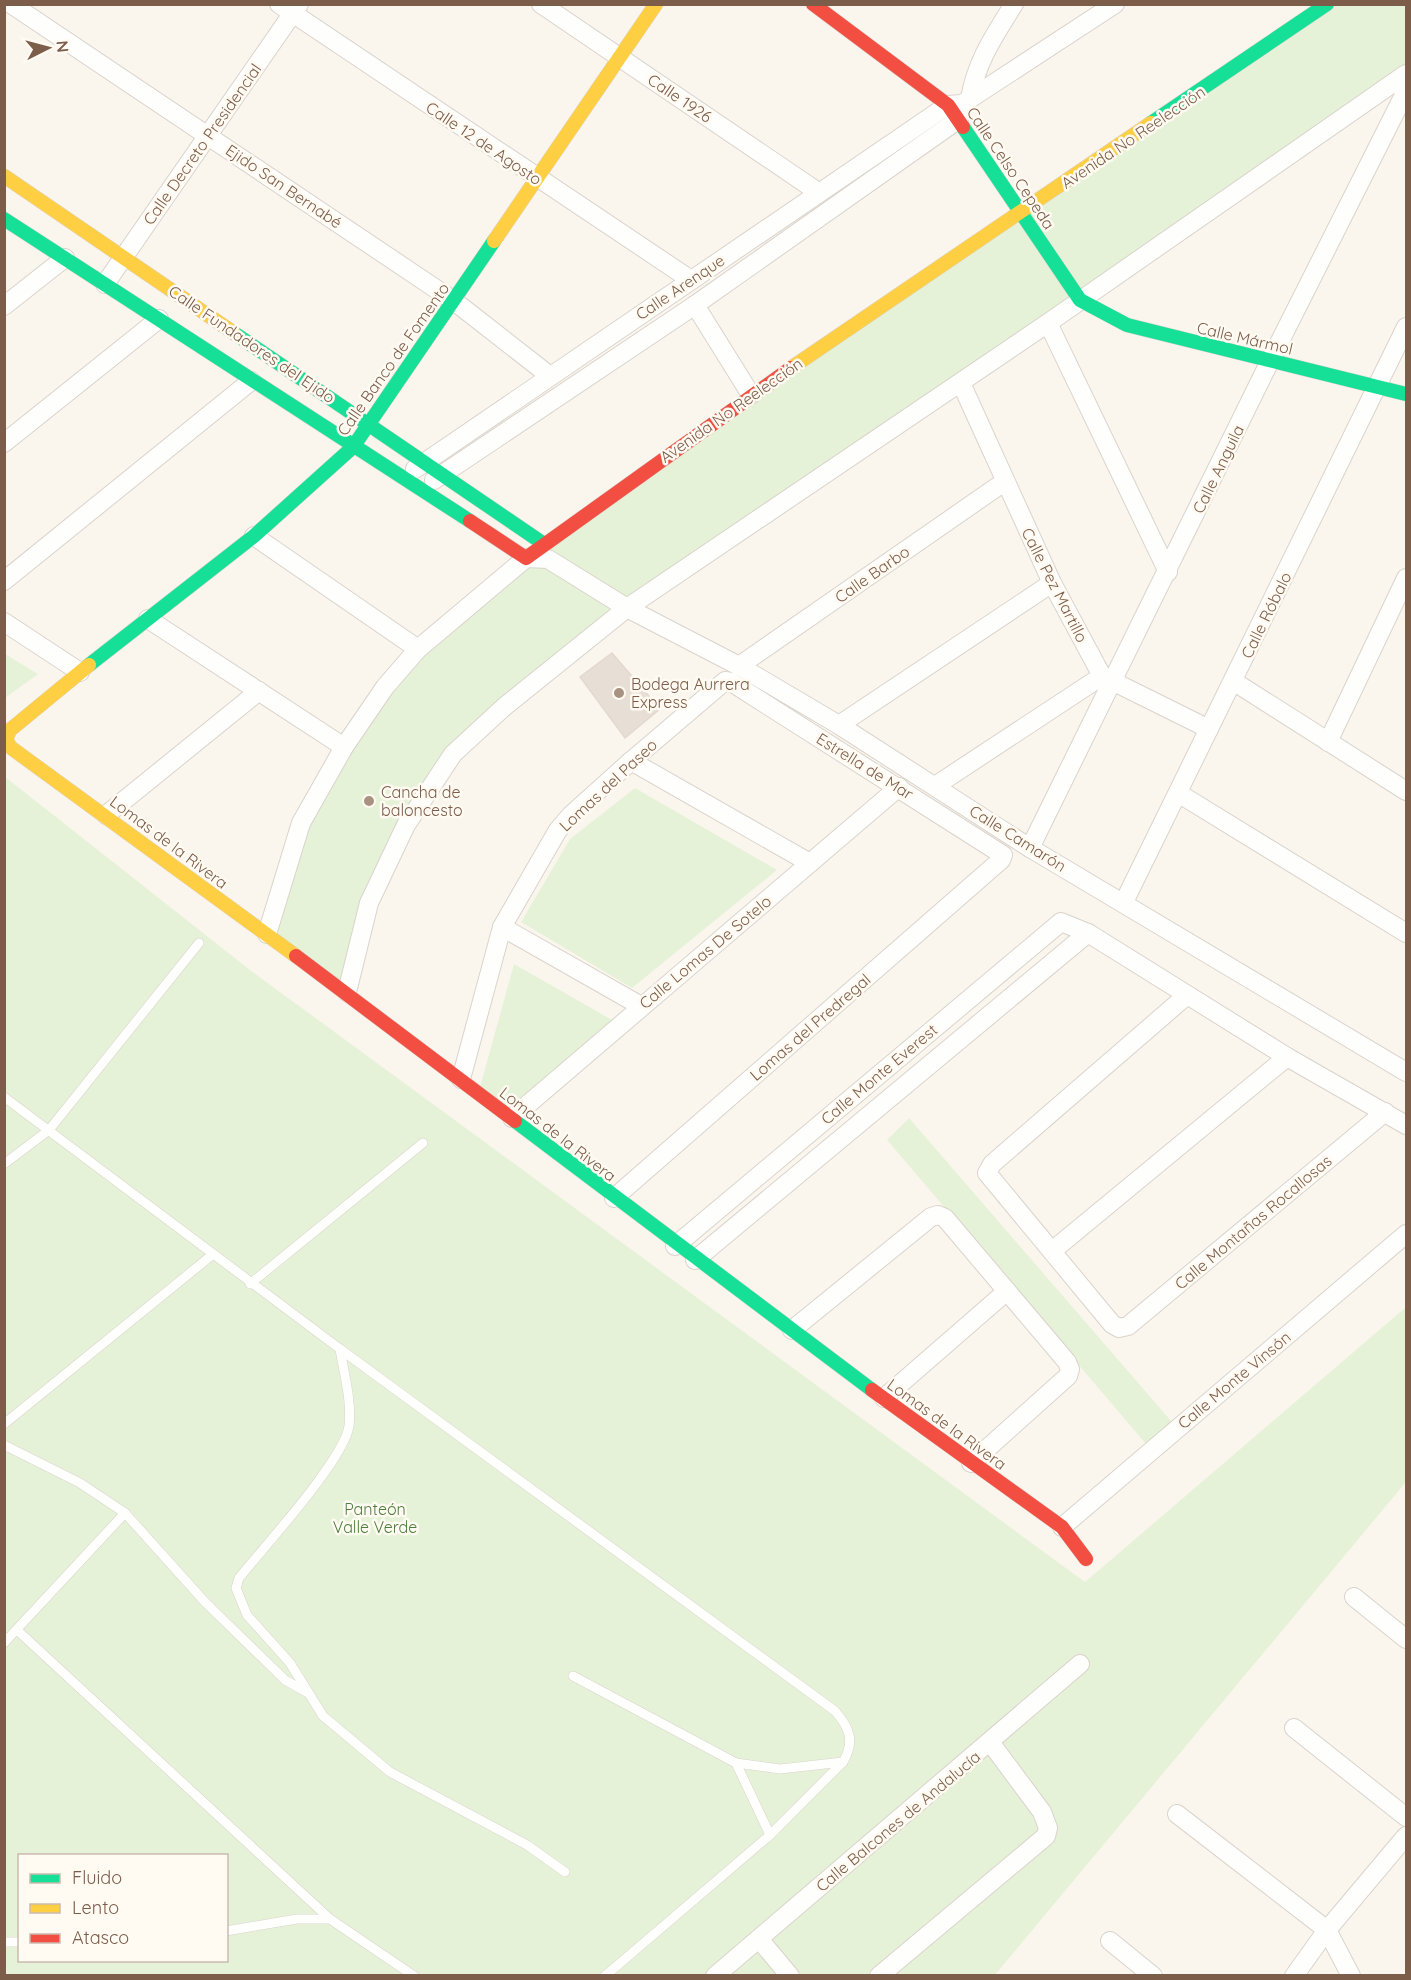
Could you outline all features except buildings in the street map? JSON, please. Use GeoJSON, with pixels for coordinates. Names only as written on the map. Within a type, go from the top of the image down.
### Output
{"type":"FeatureCollection","features":[{"type":"Feature","properties":{"kind":"street","name":"Ejido San Bernabé"},"geometry":{"type":"LineString","coordinates":[[11,4],[454,301],[550,376]]}},
{"type":"Feature","properties":{"kind":"street","name":"Calle 1926"},"geometry":{"type":"LineString","coordinates":[[541,4],[818,192]]}},
{"type":"Feature","properties":{"kind":"street","name":"Calle Banco de Fomento"},"geometry":{"type":"LineString","coordinates":[[6,739],[10,730],[80,672],[255,536],[353,447],[656,4]]}},
{"type":"Feature","properties":{"kind":"street","name":"Calle Celso Cepeda"},"geometry":{"type":"LineString","coordinates":[[813,4],[834,10],[960,107],[1022,213],[1080,300]]}},
{"type":"Feature","properties":{"kind":"street"},"geometry":{"type":"LineString","coordinates":[[960,107],[987,46],[1014,4]]}},
{"type":"Feature","properties":{"kind":"street","name":"Calle Arenque"},"geometry":{"type":"LineString","coordinates":[[402,479],[818,192],[960,107],[1115,4]]}},
{"type":"Feature","properties":{"kind":"street","name":"Avenida No Reelección"},"geometry":{"type":"LineString","coordinates":[[546,552],[751,395],[1327,4]]}},
{"type":"Feature","properties":{"kind":"street","name":"Calle Decreto Presidencial"},"geometry":{"type":"LineString","coordinates":[[105,284],[208,134],[290,8]]}},
{"type":"Feature","properties":{"kind":"street","name":"Calle 12 de Agosto"},"geometry":{"type":"LineString","coordinates":[[290,8],[536,178],[691,280]]}},
{"type":"Feature","properties":{"kind":"street"},"geometry":{"type":"LineString","coordinates":[[347,992],[369,903],[406,825],[453,754],[504,707],[627,609],[961,383],[1354,110],[1403,82]]}},
{"type":"Feature","properties":{"kind":"street","name":"Calle Anguila"},"geometry":{"type":"LineString","coordinates":[[1030,848],[1107,678],[1168,572],[1270,361],[1400,112],[1403,82]]}},
{"type":"Feature","properties":{"kind":"street","name":"Calle Arenque"},"geometry":{"type":"LineString","coordinates":[[421,491],[442,474],[695,305],[960,107]]}},
{"type":"Feature","properties":{"kind":"street"},"geometry":{"type":"LineString","coordinates":[[1354,110],[1400,112]]}},
{"type":"Feature","properties":{"kind":"street","name":"Calle Fundadores del Ejido"},"geometry":{"type":"LineString","coordinates":[[4,177],[425,462],[627,609]]}},
{"type":"Feature","properties":{"kind":"street","name":"Calle Fundadores del Ejido"},"geometry":{"type":"LineString","coordinates":[[4,219],[526,558],[546,552]]}},
{"type":"Feature","properties":{"kind":"street"},"geometry":{"type":"LineString","coordinates":[[4,306],[64,258]]}},
{"type":"Feature","properties":{"kind":"street","name":"Calle Mármol"},"geometry":{"type":"LineString","coordinates":[[1080,300],[1127,325],[1407,394]]}},
{"type":"Feature","properties":{"kind":"street"},"geometry":{"type":"LineString","coordinates":[[695,305],[751,395]]}},
{"type":"Feature","properties":{"kind":"street"},"geometry":{"type":"LineString","coordinates":[[4,442],[159,319]]}},
{"type":"Feature","properties":{"kind":"street"},"geometry":{"type":"LineString","coordinates":[[1048,323],[1168,572]]}},
{"type":"Feature","properties":{"kind":"street","name":"Calle Róbalo"},"geometry":{"type":"LineString","coordinates":[[1124,902],[1407,327]]}},
{"type":"Feature","properties":{"kind":"street"},"geometry":{"type":"LineString","coordinates":[[4,581],[251,381]]}},
{"type":"Feature","properties":{"kind":"street","name":"Calle Pez Martillo"},"geometry":{"type":"LineString","coordinates":[[961,383],[1052,584],[1107,678]]}},
{"type":"Feature","properties":{"kind":"street","name":"Calle Barbo"},"geometry":{"type":"LineString","coordinates":[[739,666],[1004,482]]}},
{"type":"Feature","properties":{"kind":"street"},"geometry":{"type":"LineString","coordinates":[[255,536],[418,649]]}},
{"type":"Feature","properties":{"kind":"street"},"geometry":{"type":"LineString","coordinates":[[267,934],[301,823],[344,747],[385,687],[418,649],[526,558]]}},
{"type":"Feature","properties":{"kind":"street"},"geometry":{"type":"LineString","coordinates":[[1328,742],[1407,578]]}},
{"type":"Feature","properties":{"kind":"street"},"geometry":{"type":"LineString","coordinates":[[839,725],[1052,584]]}},
{"type":"Feature","properties":{"kind":"street","name":"Calle Camarón"},"geometry":{"type":"LineString","coordinates":[[627,609],[739,666],[839,725],[1030,848],[1403,1066]]}},
{"type":"Feature","properties":{"kind":"street"},"geometry":{"type":"LineString","coordinates":[[148,619],[344,747]]}},
{"type":"Feature","properties":{"kind":"street"},"geometry":{"type":"LineString","coordinates":[[4,622],[80,672]]}},
{"type":"Feature","properties":{"kind":"street"},"geometry":{"type":"LineString","coordinates":[[935,786],[1107,678],[1209,729]]}},
{"type":"Feature","properties":{"kind":"street","name":"Lomas del Paseo"},"geometry":{"type":"LineString","coordinates":[[461,1079],[502,927],[558,830],[571,815],[631,760],[724,681]]}},
{"type":"Feature","properties":{"kind":"street","name":"Estrella de Mar"},"geometry":{"type":"LineString","coordinates":[[724,681],[731,682],[1003,855]]}},
{"type":"Feature","properties":{"kind":"street"},"geometry":{"type":"LineString","coordinates":[[1233,681],[1407,791]]}},
{"type":"Feature","properties":{"kind":"street"},"geometry":{"type":"LineString","coordinates":[[106,815],[259,691]]}},
{"type":"Feature","properties":{"kind":"street","name":"Lomas de la Rivera"},"geometry":{"type":"LineString","coordinates":[[6,739],[10,747],[347,992],[675,1246],[971,1464],[1062,1527],[1086,1559]]}},
{"type":"Feature","properties":{"kind":"street"},"geometry":{"type":"LineString","coordinates":[[631,760],[810,863]]}},
{"type":"Feature","properties":{"kind":"street","name":"Calle Lomas De Sotelo"},"geometry":{"type":"LineString","coordinates":[[512,1118],[640,1006],[899,787]]}},
{"type":"Feature","properties":{"kind":"street"},"geometry":{"type":"LineString","coordinates":[[1179,793],[1407,933]]}},
{"type":"Feature","properties":{"kind":"street","name":"Lomas del Predregal"},"geometry":{"type":"LineString","coordinates":[[614,1198],[1001,860],[1003,855]]}},
{"type":"Feature","properties":{"kind":"street","name":"Calle Monte Everest"},"geometry":{"type":"LineString","coordinates":[[675,1246],[1055,925],[1067,923],[1088,933],[1287,1057],[1407,1125]]}},
{"type":"Feature","properties":{"kind":"street"},"geometry":{"type":"LineString","coordinates":[[502,927],[640,1006]]}},
{"type":"Feature","properties":{"kind":"street","name":"Calle Monte Everest"},"geometry":{"type":"LineString","coordinates":[[695,1260],[1088,933]]}},
{"type":"Feature","properties":{"kind":"street"},"geometry":{"type":"LineString","coordinates":[[1186,996],[992,1164],[987,1173],[1052,1251],[1287,1057]]}},
{"type":"Feature","properties":{"kind":"street","name":"Calle Montañas Rocallosas"},"geometry":{"type":"LineString","coordinates":[[1052,1251],[1112,1324],[1119,1328],[1128,1326],[1385,1112]]}},
{"type":"Feature","properties":{"kind":"street"},"geometry":{"type":"LineString","coordinates":[[792,1330],[931,1217],[938,1215],[945,1218],[1070,1369],[1068,1376],[971,1464]]}},
{"type":"Feature","properties":{"kind":"street","name":"Calle Monte Vinsón"},"geometry":{"type":"LineString","coordinates":[[1062,1527],[1407,1234]]}},
{"type":"Feature","properties":{"kind":"street"},"geometry":{"type":"LineString","coordinates":[[884,1398],[1007,1291]]}},
{"type":"Feature","properties":{"kind":"street"},"geometry":{"type":"LineString","coordinates":[[1354,1597],[1407,1639]]}},
{"type":"Feature","properties":{"kind":"street","name":"Calle Balcones de Andalucía"},"geometry":{"type":"LineString","coordinates":[[714,1976],[1080,1664]]}},
{"type":"Feature","properties":{"kind":"street"},"geometry":{"type":"LineString","coordinates":[[1294,1728],[1407,1817]]}},
{"type":"Feature","properties":{"kind":"street"},"geometry":{"type":"LineString","coordinates":[[879,1976],[1040,1842],[1048,1828],[1042,1812],[990,1742]]}},
{"type":"Feature","properties":{"kind":"street"},"geometry":{"type":"LineString","coordinates":[[1176,1814],[1327,1930],[1351,1976]]}},
{"type":"Feature","properties":{"kind":"street"},"geometry":{"type":"LineString","coordinates":[[1294,1976],[1327,1930],[1407,1836]]}},
{"type":"Feature","properties":{"kind":"street"},"geometry":{"type":"LineString","coordinates":[[759,1939],[790,1976]]}},
{"type":"Feature","properties":{"kind":"street"},"geometry":{"type":"LineString","coordinates":[[1110,1941],[1153,1976]]}},
{"type":"Feature","properties":{"kind":"lane"},"geometry":{"type":"LineString","coordinates":[[4,1164],[49,1130],[199,943]]}},
{"type":"Feature","properties":{"kind":"lane"},"geometry":{"type":"LineString","coordinates":[[4,1097],[250,1284],[835,1711],[850,1733],[850,1750],[843,1762],[770,1836],[605,1976]]}},
{"type":"Feature","properties":{"kind":"lane"},"geometry":{"type":"LineString","coordinates":[[250,1284],[423,1143]]}},
{"type":"Feature","properties":{"kind":"lane"},"geometry":{"type":"LineString","coordinates":[[4,1424],[212,1255]]}},
{"type":"Feature","properties":{"kind":"lane"},"geometry":{"type":"LineString","coordinates":[[340,1349],[349,1400],[349,1428],[327,1470],[239,1578],[236,1588],[247,1615],[302,1678],[322,1716],[390,1772],[527,1845],[565,1872]]}},
{"type":"Feature","properties":{"kind":"lane"},"geometry":{"type":"LineString","coordinates":[[4,1445],[80,1483],[125,1513],[204,1601],[285,1680],[308,1693]]}},
{"type":"Feature","properties":{"kind":"lane"},"geometry":{"type":"LineString","coordinates":[[4,1642],[125,1513]]}},
{"type":"Feature","properties":{"kind":"lane"},"geometry":{"type":"LineString","coordinates":[[17,1630],[330,1919],[414,1976]]}},
{"type":"Feature","properties":{"kind":"lane"},"geometry":{"type":"LineString","coordinates":[[573,1676],[736,1762],[780,1769],[843,1762]]}},
{"type":"Feature","properties":{"kind":"lane"},"geometry":{"type":"LineString","coordinates":[[736,1762],[770,1836]]}},
{"type":"Feature","properties":{"kind":"lane"},"geometry":{"type":"LineString","coordinates":[[228,1931],[297,1919],[330,1919]]}},
{"type":"Feature","properties":{"kind":"green space"},"geometry":{"type":"Polygon","coordinates":[[[1331,5],[1406,5],[1406,75],[627,608],[453,754],[369,903],[347,992],[267,934],[301,823],[418,649],[526,558],[621,603],[544,544],[1331,5]]]}},
{"type":"Feature","properties":{"kind":"green space"},"geometry":{"type":"Polygon","coordinates":[[[5,654],[38,674],[5,698],[5,654]]]}},
{"type":"Feature","properties":{"kind":"green space","name":"Panteón Valle Verde"},"geometry":{"type":"Polygon","coordinates":[[[4,776],[250,970],[1085,1582],[1406,1307],[1406,1482],[995,1975],[5,1975],[4,776]]]}},
{"type":"Feature","properties":{"kind":"green space"},"geometry":{"type":"Polygon","coordinates":[[[635,788],[777,870],[632,988],[521,922],[570,839],[635,788]]]}},
{"type":"Feature","properties":{"kind":"green space"},"geometry":{"type":"Polygon","coordinates":[[[514,964],[614,1021],[515,1110],[480,1087],[514,964]]]}},
{"type":"Feature","properties":{"kind":"green space"},"geometry":{"type":"Polygon","coordinates":[[[909,1118],[1172,1422],[1146,1444],[887,1140],[909,1118]]]}},
{"type":"Feature","properties":{"kind":"traffic: fast"},"geometry":{"type":"LineString","coordinates":[[1151,123],[1327,4]]}},
{"type":"Feature","properties":{"kind":"traffic: fast"},"geometry":{"type":"LineString","coordinates":[[963,127],[1080,300],[1127,325],[1406,394]]}},
{"type":"Feature","properties":{"kind":"traffic: fast"},"geometry":{"type":"LineString","coordinates":[[4,219],[470,521]]}},
{"type":"Feature","properties":{"kind":"traffic: fast"},"geometry":{"type":"LineString","coordinates":[[89,665],[254,536],[353,447],[494,241]]}},
{"type":"Feature","properties":{"kind":"traffic: fast"},"geometry":{"type":"LineString","coordinates":[[234,333],[544,544]]}},
{"type":"Feature","properties":{"kind":"traffic: fast"},"geometry":{"type":"LineString","coordinates":[[515,1121],[872,1390]]}},
{"type":"Feature","properties":{"kind":"traffic: slow"},"geometry":{"type":"LineString","coordinates":[[494,241],[656,4]]}},
{"type":"Feature","properties":{"kind":"traffic: slow"},"geometry":{"type":"LineString","coordinates":[[791,368],[1151,123]]}},
{"type":"Feature","properties":{"kind":"traffic: slow"},"geometry":{"type":"LineString","coordinates":[[4,176],[234,333]]}},
{"type":"Feature","properties":{"kind":"traffic: slow"},"geometry":{"type":"LineString","coordinates":[[89,665],[10,730],[6,739],[10,747],[296,956]]}},
{"type":"Feature","properties":{"kind":"traffic: jam"},"geometry":{"type":"LineString","coordinates":[[813,4],[948,105],[963,127]]}},
{"type":"Feature","properties":{"kind":"traffic: jam"},"geometry":{"type":"LineString","coordinates":[[470,521],[526,558],[791,368]]}},
{"type":"Feature","properties":{"kind":"traffic: jam"},"geometry":{"type":"LineString","coordinates":[[296,956],[515,1121]]}},
{"type":"Feature","properties":{"kind":"traffic: jam"},"geometry":{"type":"LineString","coordinates":[[872,1390],[1062,1527],[1086,1559]]}},
{"type":"Feature","properties":{"kind":"place","name":"Bodega Aurrera Express"},"geometry":{"type":"Point","coordinates":[619,693]}},
{"type":"Feature","properties":{"kind":"place","name":"Cancha de baloncesto"},"geometry":{"type":"Point","coordinates":[369,801]}}]}
